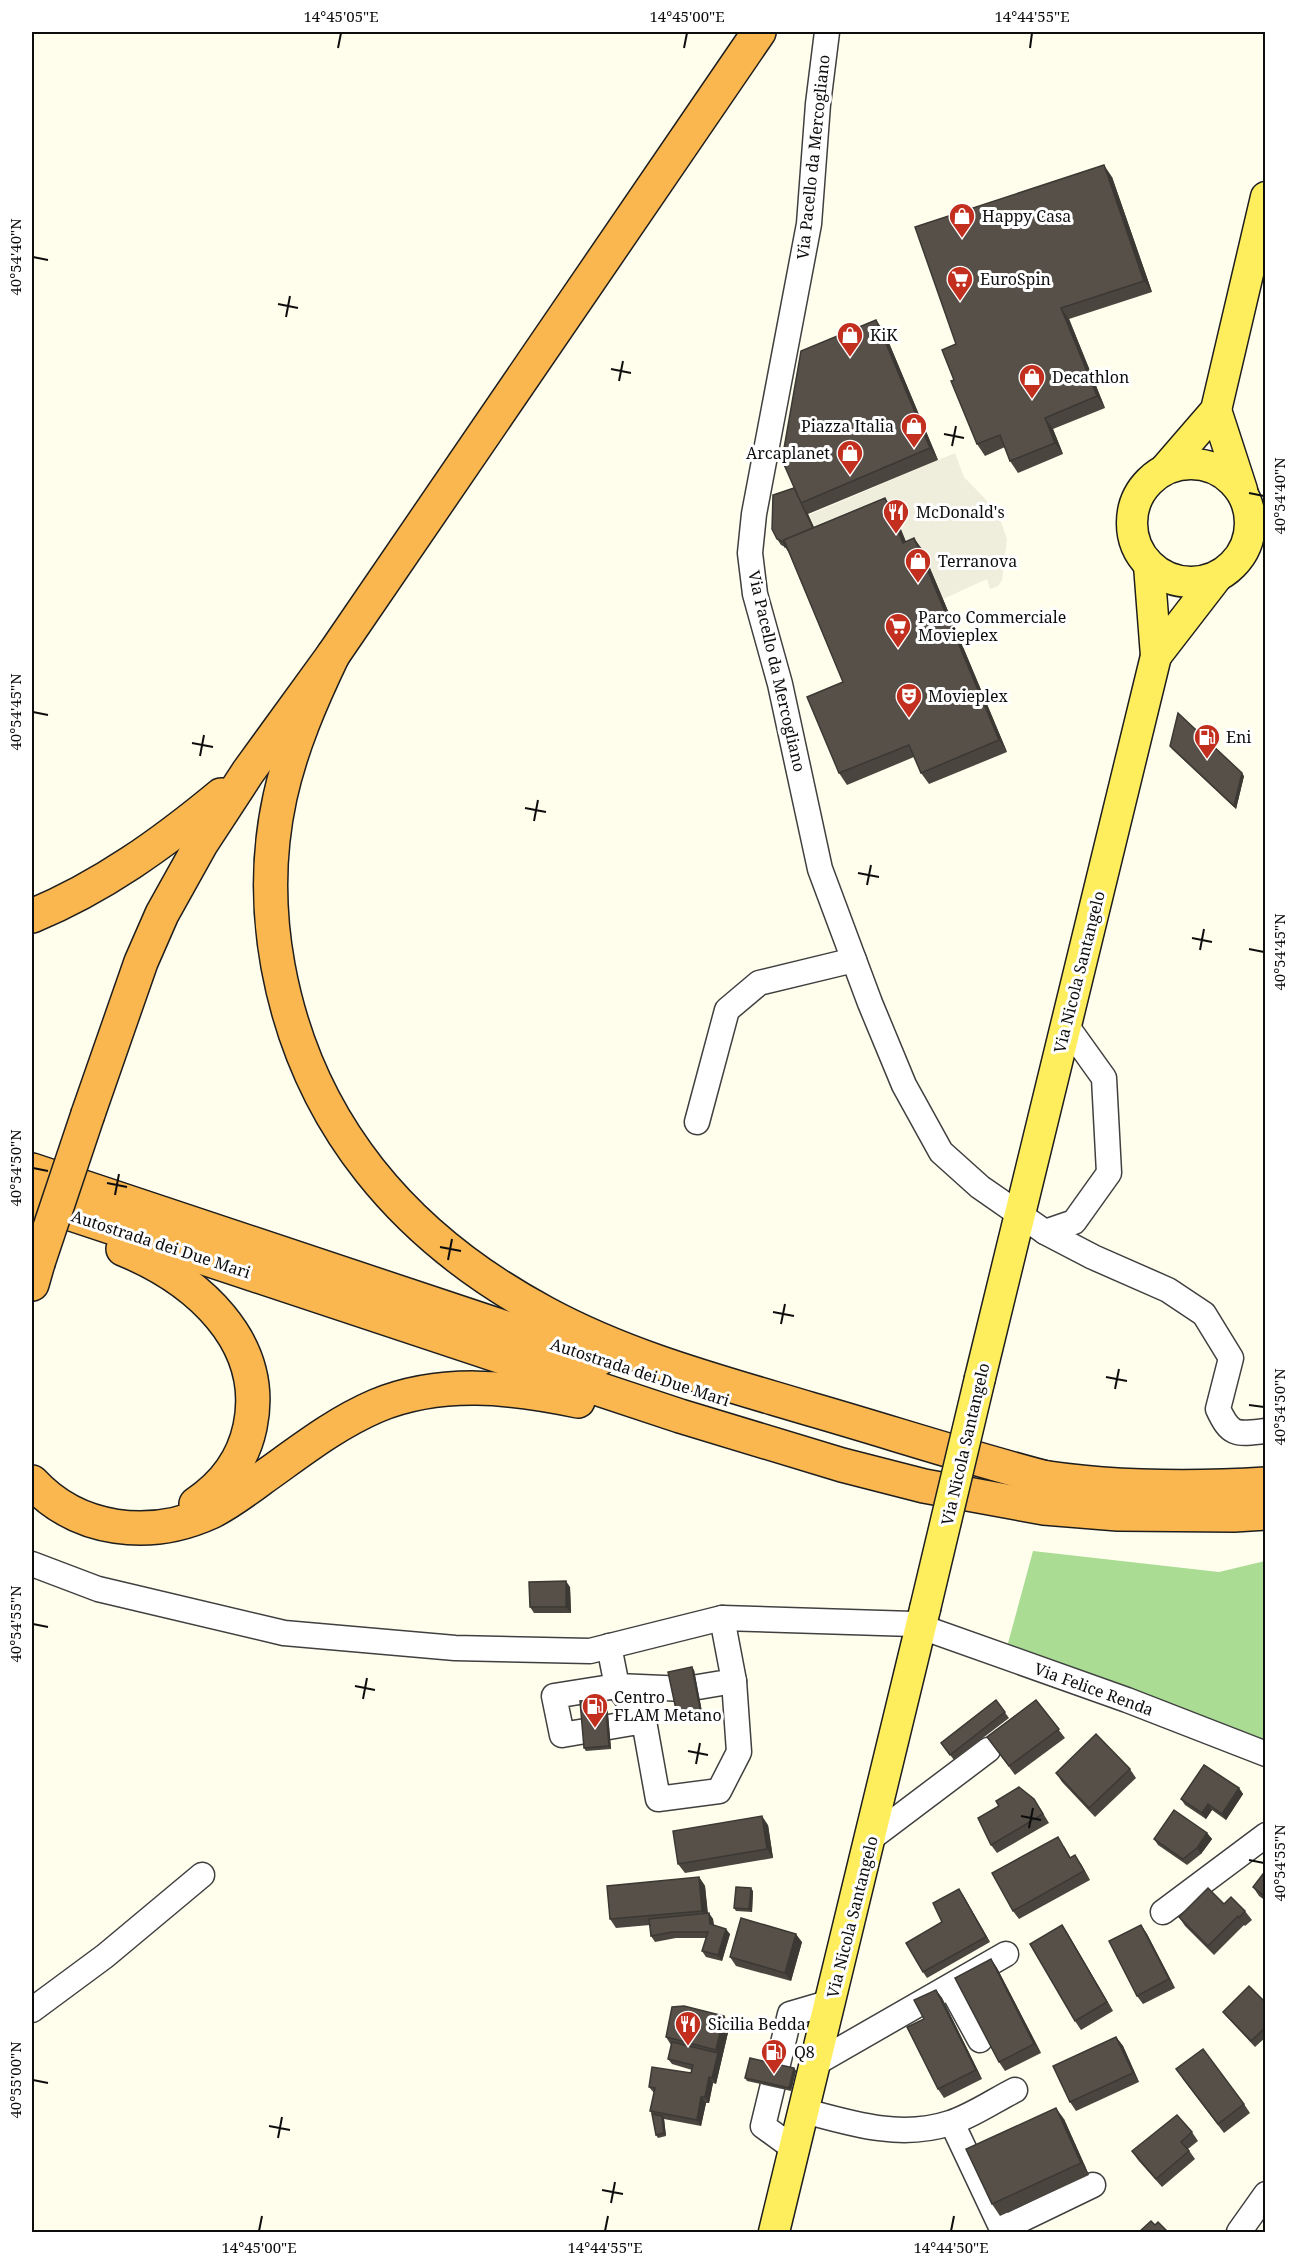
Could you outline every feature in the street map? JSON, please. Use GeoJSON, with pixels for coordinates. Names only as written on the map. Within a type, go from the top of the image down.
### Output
{"type":"FeatureCollection","features":[{"type":"Feature","properties":{"kind":"highway"},"geometry":{"type":"LineString","coordinates":[[35,1273],[127,1000],[162,914],[201,843],[248,772],[333,655],[701,116],[750,34]]}},
{"type":"Feature","properties":{"kind":"highway"},"geometry":{"type":"LineString","coordinates":[[333,655],[297,738],[280,796],[271,856],[272,927],[290,1021],[312,1079],[343,1134],[389,1194],[447,1247],[504,1289],[546,1314],[615,1346],[693,1374],[930,1446],[1050,1479]]}},
{"type":"Feature","properties":{"kind":"highway"},"geometry":{"type":"LineString","coordinates":[[32,916],[94,886],[146,855],[248,772]]}},
{"type":"Feature","properties":{"kind":"highway","name":"Autostrada dei Due Mari"},"geometry":{"type":"LineString","coordinates":[[32,1170],[712,1396],[848,1436],[929,1456],[1050,1479],[1135,1485],[1266,1484]]}},
{"type":"Feature","properties":{"kind":"highway","name":"Autostrada dei Due Mari"},"geometry":{"type":"LineString","coordinates":[[32,1201],[680,1416],[852,1468],[924,1486],[1044,1508],[1118,1514],[1250,1514]]}},
{"type":"Feature","properties":{"kind":"highway"},"geometry":{"type":"LineString","coordinates":[[32,1217],[116,1246],[164,1269],[192,1289],[220,1315],[243,1353],[254,1389],[253,1412],[242,1454],[218,1487],[185,1512],[161,1525]]}},
{"type":"Feature","properties":{"kind":"highway"},"geometry":{"type":"LineString","coordinates":[[32,1482],[60,1507],[93,1522],[136,1529],[189,1520],[212,1511],[234,1498],[326,1433],[377,1406],[429,1391],[479,1388],[537,1393],[587,1403],[828,1478],[921,1502],[982,1514],[1042,1522],[1117,1526],[1175,1524],[1250,1514]]}},
{"type":"Feature","properties":{"kind":"main road","name":"Via Nicola Santangelo"},"geometry":{"type":"LineString","coordinates":[[774,2232],[806,2111],[1155,656],[1149,565],[1138,550],[1132,532],[1132,514],[1137,496],[1148,481],[1165,469],[1216,410],[1266,197]]}},
{"type":"Feature","properties":{"kind":"main road","name":"Via Nicola Santangelo"},"geometry":{"type":"LineString","coordinates":[[1155,656],[1217,577],[1233,565],[1245,549],[1250,531],[1250,513],[1216,410]]}},
{"type":"Feature","properties":{"kind":"main road"},"geometry":{"type":"LineString","coordinates":[[1165,469],[1183,464],[1201,464],[1219,470],[1233,480],[1244,495]]}},
{"type":"Feature","properties":{"kind":"main road"},"geometry":{"type":"LineString","coordinates":[[1149,565],[1164,576],[1181,582],[1199,582],[1217,577]]}},
{"type":"Feature","properties":{"kind":"street","name":"Via Pacello da Mercogliano"},"geometry":{"type":"LineString","coordinates":[[827,32],[818,104],[809,224],[754,514],[750,553],[755,594],[780,684],[820,869],[870,1004],[904,1085],[941,1152],[980,1187],[1045,1232],[1092,1257],[1168,1290],[1204,1314],[1231,1358],[1218,1409],[1226,1425],[1241,1434],[1266,1431]]}},
{"type":"Feature","properties":{"kind":"street"},"geometry":{"type":"LineString","coordinates":[[697,1122],[727,1010],[759,983],[854,960]]}},
{"type":"Feature","properties":{"kind":"street"},"geometry":{"type":"LineString","coordinates":[[1045,1232],[1074,1222],[1109,1173],[1104,1078],[1066,1025]]}},
{"type":"Feature","properties":{"kind":"street","name":"Via Felice Renda"},"geometry":{"type":"LineString","coordinates":[[32,1564],[98,1589],[284,1633],[455,1648],[590,1651],[722,1618],[866,1622],[924,1617],[1126,1700],[1266,1754]]}},
{"type":"Feature","properties":{"kind":"street"},"geometry":{"type":"LineString","coordinates":[[609,1646],[617,1686],[644,1722],[658,1799],[719,1791],[739,1752],[734,1681],[722,1618]]}},
{"type":"Feature","properties":{"kind":"street"},"geometry":{"type":"LineString","coordinates":[[644,1722],[562,1735],[554,1695],[617,1686],[686,1689],[734,1681]]}},
{"type":"Feature","properties":{"kind":"street"},"geometry":{"type":"LineString","coordinates":[[870,1839],[988,1750]]}},
{"type":"Feature","properties":{"kind":"street"},"geometry":{"type":"LineString","coordinates":[[1163,1912],[1266,1835]]}},
{"type":"Feature","properties":{"kind":"street"},"geometry":{"type":"LineString","coordinates":[[32,2010],[105,1956],[202,1875]]}},
{"type":"Feature","properties":{"kind":"street"},"geometry":{"type":"LineString","coordinates":[[816,2063],[1006,1954]]}},
{"type":"Feature","properties":{"kind":"street"},"geometry":{"type":"LineString","coordinates":[[951,1987],[980,2040]]}},
{"type":"Feature","properties":{"kind":"street"},"geometry":{"type":"LineString","coordinates":[[796,2150],[763,2126],[774,2075],[790,2014],[831,2002]]}},
{"type":"Feature","properties":{"kind":"street"},"geometry":{"type":"LineString","coordinates":[[806,2111],[853,2124],[897,2131],[923,2130],[952,2122],[1016,2090]]}},
{"type":"Feature","properties":{"kind":"street"},"geometry":{"type":"LineString","coordinates":[[952,2122],[1002,2229],[1093,2185]]}},
{"type":"Feature","properties":{"kind":"street"},"geometry":{"type":"LineString","coordinates":[[1242,2231],[1266,2194]]}},
{"type":"Feature","properties":{"kind":"green space"},"geometry":{"type":"Polygon","coordinates":[[[1033,1551],[1219,1572],[1265,1561],[1265,1748],[1007,1647],[1033,1551]]]}},
{"type":"Feature","properties":{"kind":"shaded area"},"geometry":{"type":"Polygon","coordinates":[[[955,453],[964,477],[997,511],[1007,539],[1002,580],[998,586],[990,589],[987,579],[943,599],[923,550],[819,540],[809,515],[955,453]]]}},
{"type":"Feature","properties":{"kind":"building"},"geometry":{"type":"Polygon","coordinates":[[[1104,165],[1144,281],[1061,308],[1097,396],[1045,418],[1055,443],[1010,461],[1000,435],[977,444],[951,381],[954,380],[942,350],[956,344],[915,227],[1104,165]]]}},
{"type":"Feature","properties":{"kind":"building"},"geometry":{"type":"Polygon","coordinates":[[[876,320],[930,448],[801,503],[782,460],[801,351],[876,320]]]}},
{"type":"Feature","properties":{"kind":"building"},"geometry":{"type":"Polygon","coordinates":[[[794,488],[813,528],[784,540],[787,546],[785,547],[784,542],[777,539],[772,529],[773,495],[794,488]]]}},
{"type":"Feature","properties":{"kind":"building","name":"Parco Commerciale Movieplex"},"geometry":{"type":"Polygon","coordinates":[[[885,498],[903,543],[914,538],[999,740],[921,773],[909,745],[839,773],[807,697],[843,682],[784,540],[885,498]]]}},
{"type":"Feature","properties":{"kind":"building"},"geometry":{"type":"Polygon","coordinates":[[[1178,713],[1242,773],[1234,806],[1170,746],[1178,713]]]}},
{"type":"Feature","properties":{"kind":"building"},"geometry":{"type":"Polygon","coordinates":[[[566,1581],[566,1607],[530,1607],[529,1582],[566,1581]]]}},
{"type":"Feature","properties":{"kind":"building"},"geometry":{"type":"Polygon","coordinates":[[[692,1667],[701,1714],[678,1719],[668,1672],[692,1667]]]}},
{"type":"Feature","properties":{"kind":"building"},"geometry":{"type":"Polygon","coordinates":[[[605,1699],[609,1746],[584,1748],[580,1701],[605,1699]]]}},
{"type":"Feature","properties":{"kind":"building"},"geometry":{"type":"Polygon","coordinates":[[[996,1700],[1005,1712],[950,1755],[941,1743],[996,1700]]]}},
{"type":"Feature","properties":{"kind":"building"},"geometry":{"type":"Polygon","coordinates":[[[1036,1700],[1059,1729],[1009,1766],[987,1737],[1036,1700]]]}},
{"type":"Feature","properties":{"kind":"building"},"geometry":{"type":"Polygon","coordinates":[[[1096,1734],[1130,1769],[1089,1808],[1056,1773],[1096,1734]]]}},
{"type":"Feature","properties":{"kind":"building"},"geometry":{"type":"Polygon","coordinates":[[[1204,1765],[1239,1788],[1222,1814],[1208,1804],[1202,1813],[1181,1799],[1204,1765]]]}},
{"type":"Feature","properties":{"kind":"building"},"geometry":{"type":"Polygon","coordinates":[[[1019,1787],[1034,1799],[1043,1814],[991,1845],[978,1818],[999,1806],[996,1801],[1019,1787]]]}},
{"type":"Feature","properties":{"kind":"building"},"geometry":{"type":"Polygon","coordinates":[[[1174,1810],[1207,1833],[1197,1848],[1183,1859],[1154,1839],[1174,1810]]]}},
{"type":"Feature","properties":{"kind":"building"},"geometry":{"type":"Polygon","coordinates":[[[762,1816],[767,1849],[678,1864],[673,1831],[762,1816]]]}},
{"type":"Feature","properties":{"kind":"building"},"geometry":{"type":"Polygon","coordinates":[[[1058,1837],[1070,1858],[1075,1855],[1084,1871],[1013,1911],[992,1873],[1058,1837]]]}},
{"type":"Feature","properties":{"kind":"building"},"geometry":{"type":"Polygon","coordinates":[[[1266,1870],[1266,1897],[1253,1887],[1266,1870]]]}},
{"type":"Feature","properties":{"kind":"building"},"geometry":{"type":"Polygon","coordinates":[[[699,1877],[702,1911],[610,1919],[607,1886],[699,1877]]]}},
{"type":"Feature","properties":{"kind":"building"},"geometry":{"type":"Polygon","coordinates":[[[736,1887],[751,1888],[749,1909],[734,1908],[736,1887]]]}},
{"type":"Feature","properties":{"kind":"building"},"geometry":{"type":"Polygon","coordinates":[[[1208,1888],[1224,1904],[1231,1897],[1245,1911],[1208,1946],[1179,1917],[1208,1888]]]}},
{"type":"Feature","properties":{"kind":"building"},"geometry":{"type":"Polygon","coordinates":[[[959,1889],[986,1937],[923,1972],[906,1943],[942,1922],[933,1903],[959,1889]]]}},
{"type":"Feature","properties":{"kind":"building"},"geometry":{"type":"Polygon","coordinates":[[[709,1913],[710,1924],[726,1929],[718,1955],[702,1951],[708,1932],[672,1932],[651,1936],[649,1919],[709,1913]]]}},
{"type":"Feature","properties":{"kind":"building"},"geometry":{"type":"Polygon","coordinates":[[[741,1918],[796,1934],[785,1973],[730,1957],[741,1918]]]}},
{"type":"Feature","properties":{"kind":"building"},"geometry":{"type":"Polygon","coordinates":[[[1062,1925],[1107,2002],[1075,2021],[1030,1944],[1062,1925]]]}},
{"type":"Feature","properties":{"kind":"building"},"geometry":{"type":"Polygon","coordinates":[[[1141,1925],[1169,1979],[1137,1996],[1109,1941],[1141,1925]]]}},
{"type":"Feature","properties":{"kind":"building"},"geometry":{"type":"Polygon","coordinates":[[[991,1959],[1034,2044],[999,2062],[955,1978],[991,1959]]]}},
{"type":"Feature","properties":{"kind":"building"},"geometry":{"type":"Polygon","coordinates":[[[1249,1986],[1266,2003],[1266,2027],[1251,2041],[1223,2012],[1249,1986]]]}},
{"type":"Feature","properties":{"kind":"building"},"geometry":{"type":"Polygon","coordinates":[[[936,1990],[976,2070],[938,2089],[907,2027],[924,2019],[914,2000],[936,1990]]]}},
{"type":"Feature","properties":{"kind":"building"},"geometry":{"type":"Polygon","coordinates":[[[684,2006],[724,2016],[716,2050],[666,2037],[672,2007],[684,2006]]]}},
{"type":"Feature","properties":{"kind":"building"},"geometry":{"type":"Polygon","coordinates":[[[1116,2037],[1133,2073],[1070,2102],[1053,2066],[1116,2037]]]}},
{"type":"Feature","properties":{"kind":"building"},"geometry":{"type":"Polygon","coordinates":[[[672,2042],[718,2053],[712,2078],[709,2077],[705,2097],[701,2097],[697,2120],[650,2111],[655,2088],[649,2087],[652,2067],[691,2073],[693,2065],[668,2059],[672,2042]]]}},
{"type":"Feature","properties":{"kind":"building"},"geometry":{"type":"Polygon","coordinates":[[[1203,2049],[1244,2104],[1218,2124],[1176,2069],[1203,2049]]]}},
{"type":"Feature","properties":{"kind":"building"},"geometry":{"type":"Polygon","coordinates":[[[750,2058],[794,2068],[789,2088],[745,2078],[750,2058]]]}},
{"type":"Feature","properties":{"kind":"building"},"geometry":{"type":"Polygon","coordinates":[[[1056,2108],[1081,2163],[992,2204],[966,2149],[1056,2108]]]}},
{"type":"Feature","properties":{"kind":"building"},"geometry":{"type":"Polygon","coordinates":[[[652,2114],[662,2116],[664,2133],[656,2135],[652,2114]]]}},
{"type":"Feature","properties":{"kind":"building"},"geometry":{"type":"Polygon","coordinates":[[[1177,2115],[1192,2132],[1181,2142],[1189,2151],[1156,2179],[1132,2151],[1177,2115]]]}},
{"type":"Feature","properties":{"kind":"building"},"geometry":{"type":"Polygon","coordinates":[[[1151,2221],[1155,2225],[1158,2222],[1168,2232],[1139,2232],[1151,2221]]]}},
{"type":"Feature","properties":{"kind":"place","name":"Happy Casa"},"geometry":{"type":"Point","coordinates":[962,239]}},
{"type":"Feature","properties":{"kind":"place","name":"EuroSpin"},"geometry":{"type":"Point","coordinates":[960,302]}},
{"type":"Feature","properties":{"kind":"place","name":"KiK"},"geometry":{"type":"Point","coordinates":[850,358]}},
{"type":"Feature","properties":{"kind":"place","name":"Decathlon"},"geometry":{"type":"Point","coordinates":[1032,400]}},
{"type":"Feature","properties":{"kind":"place","name":"Piazza Italia"},"geometry":{"type":"Point","coordinates":[914,449]}},
{"type":"Feature","properties":{"kind":"place","name":"Arcaplanet"},"geometry":{"type":"Point","coordinates":[850,476]}},
{"type":"Feature","properties":{"kind":"place","name":"McDonald's"},"geometry":{"type":"Point","coordinates":[896,535]}},
{"type":"Feature","properties":{"kind":"place","name":"Terranova"},"geometry":{"type":"Point","coordinates":[918,584]}},
{"type":"Feature","properties":{"kind":"place","name":"Parco Commerciale Movieplex"},"geometry":{"type":"Point","coordinates":[898,649]}},
{"type":"Feature","properties":{"kind":"place","name":"Movieplex"},"geometry":{"type":"Point","coordinates":[909,719]}},
{"type":"Feature","properties":{"kind":"place","name":"Eni"},"geometry":{"type":"Point","coordinates":[1207,760]}},
{"type":"Feature","properties":{"kind":"place","name":"Centro FLAM Metano"},"geometry":{"type":"Point","coordinates":[595,1729]}},
{"type":"Feature","properties":{"kind":"place","name":"Sicilia Bedda"},"geometry":{"type":"Point","coordinates":[688,2047]}},
{"type":"Feature","properties":{"kind":"place","name":"Q8"},"geometry":{"type":"Point","coordinates":[774,2075]}}]}
